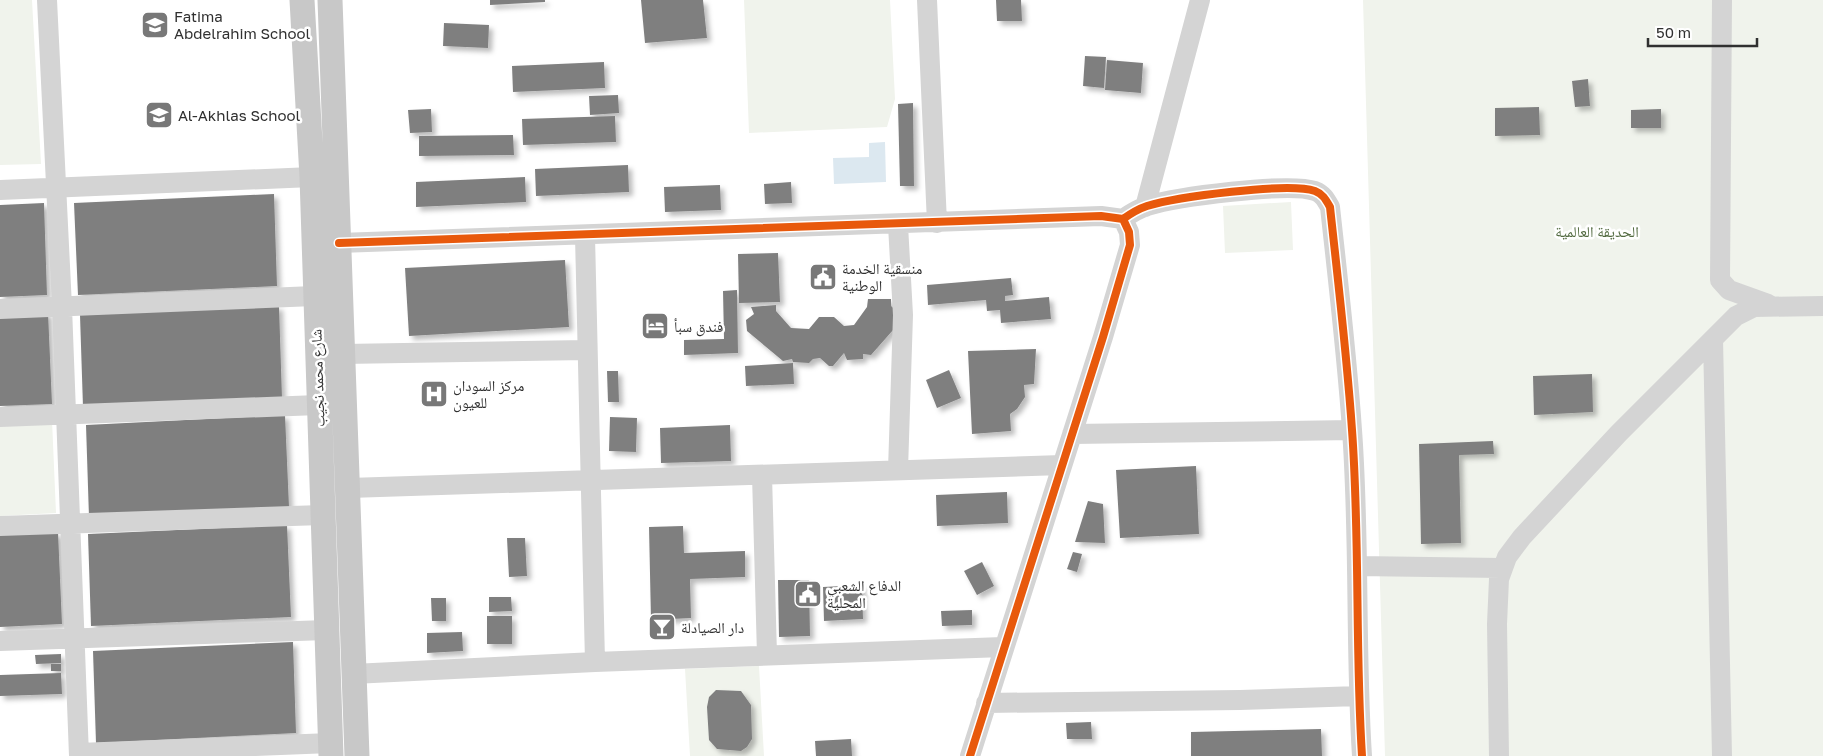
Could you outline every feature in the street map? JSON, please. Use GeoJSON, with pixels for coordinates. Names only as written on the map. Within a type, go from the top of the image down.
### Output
{"type":"FeatureCollection","features":[{"type":"Feature","properties":{"kind":"main road","name":"شارع محمد نجيب"},"geometry":{"type":"LineString","coordinates":[[302,0],[312,177],[314,296],[331,749]]}},
{"type":"Feature","properties":{"kind":"main road","name":"شارع محمد نجيب"},"geometry":{"type":"LineString","coordinates":[[330,0],[349,488],[357,756]]}},
{"type":"Feature","properties":{"kind":"street"},"geometry":{"type":"LineString","coordinates":[[47,0],[62,306],[79,755],[331,749]]}},
{"type":"Feature","properties":{"kind":"street"},"geometry":{"type":"LineString","coordinates":[[927,0],[937,223]]}},
{"type":"Feature","properties":{"kind":"street"},"geometry":{"type":"LineString","coordinates":[[1144,207],[1200,0]]}},
{"type":"Feature","properties":{"kind":"street"},"geometry":{"type":"LineString","coordinates":[[1722,0],[1720,280],[1729,290],[1744,297],[1779,307]]}},
{"type":"Feature","properties":{"kind":"street"},"geometry":{"type":"LineString","coordinates":[[0,190],[312,177]]}},
{"type":"Feature","properties":{"kind":"street"},"geometry":{"type":"LineString","coordinates":[[339,243],[898,225],[1100,216],[1123,219],[1144,207],[1208,195],[1303,189],[1316,192],[1325,197],[1330,207],[1352,430],[1358,566],[1358,696],[1362,756]]}},
{"type":"Feature","properties":{"kind":"street"},"geometry":{"type":"LineString","coordinates":[[970,756],[1130,245],[1130,232],[1123,219]]}},
{"type":"Feature","properties":{"kind":"street"},"geometry":{"type":"LineString","coordinates":[[898,225],[903,315],[898,470]]}},
{"type":"Feature","properties":{"kind":"street"},"geometry":{"type":"LineString","coordinates":[[585,236],[586,350],[595,662]]}},
{"type":"Feature","properties":{"kind":"street"},"geometry":{"type":"LineString","coordinates":[[0,309],[314,296]]}},
{"type":"Feature","properties":{"kind":"street"},"geometry":{"type":"LineString","coordinates":[[1499,756],[1496,624],[1501,568],[1522,537],[1619,433],[1713,339],[1744,311],[1754,307],[1823,306]]}},
{"type":"Feature","properties":{"kind":"street"},"geometry":{"type":"LineString","coordinates":[[1713,339],[1722,756]]}},
{"type":"Feature","properties":{"kind":"street"},"geometry":{"type":"LineString","coordinates":[[343,354],[586,350]]}},
{"type":"Feature","properties":{"kind":"street"},"geometry":{"type":"LineString","coordinates":[[0,416],[318,405]]}},
{"type":"Feature","properties":{"kind":"street"},"geometry":{"type":"LineString","coordinates":[[1072,434],[1352,430]]}},
{"type":"Feature","properties":{"kind":"street"},"geometry":{"type":"LineString","coordinates":[[349,488],[590,482],[1062,464]]}},
{"type":"Feature","properties":{"kind":"street"},"geometry":{"type":"LineString","coordinates":[[762,475],[767,656]]}},
{"type":"Feature","properties":{"kind":"street"},"geometry":{"type":"LineString","coordinates":[[0,526],[322,515]]}},
{"type":"Feature","properties":{"kind":"street"},"geometry":{"type":"LineString","coordinates":[[1358,566],[1501,568]]}},
{"type":"Feature","properties":{"kind":"street"},"geometry":{"type":"LineString","coordinates":[[0,641],[326,630]]}},
{"type":"Feature","properties":{"kind":"street"},"geometry":{"type":"LineString","coordinates":[[354,674],[595,662],[1003,646]]}},
{"type":"Feature","properties":{"kind":"street"},"geometry":{"type":"LineString","coordinates":[[986,703],[1240,700],[1358,696]]}},
{"type":"Feature","properties":{"kind":"green space"},"geometry":{"type":"Polygon","coordinates":[[[0,0],[32,0],[41,164],[0,165],[0,0]]]}},
{"type":"Feature","properties":{"kind":"green space"},"geometry":{"type":"Polygon","coordinates":[[[744,0],[890,0],[895,99],[887,127],[749,133],[744,0]]]}},
{"type":"Feature","properties":{"kind":"green space","name":"الحديقة العالمية"},"geometry":{"type":"Polygon","coordinates":[[[1363,0],[1823,0],[1823,756],[1385,756],[1363,0]]]}},
{"type":"Feature","properties":{"kind":"green space"},"geometry":{"type":"Polygon","coordinates":[[[1291,202],[1293,250],[1225,253],[1223,206],[1291,202]]]}},
{"type":"Feature","properties":{"kind":"green space"},"geometry":{"type":"Polygon","coordinates":[[[52,420],[56,513],[0,516],[0,423],[52,420]]]}},
{"type":"Feature","properties":{"kind":"green space"},"geometry":{"type":"Polygon","coordinates":[[[759,666],[764,756],[690,756],[685,669],[759,666]]]}},
{"type":"Feature","properties":{"kind":"shaded area"},"geometry":{"type":"Polygon","coordinates":[[[885,142],[886,182],[834,184],[833,158],[869,157],[869,143],[885,142]]]}},
{"type":"Feature","properties":{"kind":"building"},"geometry":{"type":"Polygon","coordinates":[[[490,0],[545,0],[545,2],[490,5],[490,0]]]}},
{"type":"Feature","properties":{"kind":"building"},"geometry":{"type":"Polygon","coordinates":[[[641,0],[703,0],[707,38],[645,43],[641,0]]]}},
{"type":"Feature","properties":{"kind":"building"},"geometry":{"type":"Polygon","coordinates":[[[996,0],[1021,0],[1022,21],[997,21],[996,0]]]}},
{"type":"Feature","properties":{"kind":"building"},"geometry":{"type":"Polygon","coordinates":[[[444,23],[489,25],[488,48],[443,46],[444,23]]]}},
{"type":"Feature","properties":{"kind":"building"},"geometry":{"type":"Polygon","coordinates":[[[1085,56],[1106,57],[1104,88],[1083,86],[1085,56]]]}},
{"type":"Feature","properties":{"kind":"building"},"geometry":{"type":"Polygon","coordinates":[[[1107,60],[1143,63],[1141,93],[1105,90],[1107,60]]]}},
{"type":"Feature","properties":{"kind":"building"},"geometry":{"type":"Polygon","coordinates":[[[604,62],[605,88],[513,92],[512,66],[604,62]]]}},
{"type":"Feature","properties":{"kind":"building"},"geometry":{"type":"Polygon","coordinates":[[[1588,79],[1590,106],[1575,107],[1572,81],[1588,79]]]}},
{"type":"Feature","properties":{"kind":"building"},"geometry":{"type":"Polygon","coordinates":[[[618,95],[619,113],[590,115],[589,96],[618,95]]]}},
{"type":"Feature","properties":{"kind":"building"},"geometry":{"type":"Polygon","coordinates":[[[913,103],[914,186],[900,186],[898,104],[913,103]]]}},
{"type":"Feature","properties":{"kind":"building"},"geometry":{"type":"Polygon","coordinates":[[[1539,107],[1540,135],[1495,136],[1495,108],[1539,107]]]}},
{"type":"Feature","properties":{"kind":"building"},"geometry":{"type":"Polygon","coordinates":[[[431,109],[432,132],[410,133],[408,110],[431,109]]]}},
{"type":"Feature","properties":{"kind":"building"},"geometry":{"type":"Polygon","coordinates":[[[1661,109],[1661,128],[1631,128],[1631,110],[1661,109]]]}},
{"type":"Feature","properties":{"kind":"building"},"geometry":{"type":"Polygon","coordinates":[[[615,116],[616,142],[523,145],[522,119],[615,116]]]}},
{"type":"Feature","properties":{"kind":"building"},"geometry":{"type":"Polygon","coordinates":[[[513,135],[514,155],[419,156],[419,136],[513,135]]]}},
{"type":"Feature","properties":{"kind":"building"},"geometry":{"type":"Polygon","coordinates":[[[628,165],[629,192],[536,196],[535,169],[628,165]]]}},
{"type":"Feature","properties":{"kind":"building"},"geometry":{"type":"Polygon","coordinates":[[[525,177],[526,202],[416,207],[416,182],[525,177]]]}},
{"type":"Feature","properties":{"kind":"building"},"geometry":{"type":"Polygon","coordinates":[[[791,182],[792,203],[765,204],[764,184],[791,182]]]}},
{"type":"Feature","properties":{"kind":"building"},"geometry":{"type":"Polygon","coordinates":[[[720,185],[721,210],[665,212],[664,187],[720,185]]]}},
{"type":"Feature","properties":{"kind":"building"},"geometry":{"type":"Polygon","coordinates":[[[274,194],[277,286],[78,295],[74,203],[274,194]]]}},
{"type":"Feature","properties":{"kind":"building"},"geometry":{"type":"Polygon","coordinates":[[[44,203],[47,295],[0,297],[0,205],[44,203]]]}},
{"type":"Feature","properties":{"kind":"building"},"geometry":{"type":"Polygon","coordinates":[[[778,253],[780,302],[739,303],[738,254],[778,253]]]}},
{"type":"Feature","properties":{"kind":"building"},"geometry":{"type":"Polygon","coordinates":[[[565,260],[569,327],[409,336],[405,268],[565,260]]]}},
{"type":"Feature","properties":{"kind":"building"},"geometry":{"type":"Polygon","coordinates":[[[1011,278],[1013,295],[1005,296],[1005,301],[1049,297],[1051,319],[1001,323],[1000,310],[987,311],[986,300],[928,305],[927,285],[1011,278]]]}},
{"type":"Feature","properties":{"kind":"building"},"geometry":{"type":"Polygon","coordinates":[[[737,290],[738,353],[684,355],[684,340],[724,339],[723,291],[737,290]]]}},
{"type":"Feature","properties":{"kind":"building"},"geometry":{"type":"Polygon","coordinates":[[[868,299],[891,299],[891,306],[899,313],[901,321],[871,355],[863,354],[863,359],[847,360],[844,353],[833,366],[829,366],[820,358],[813,359],[809,363],[793,362],[792,359],[783,361],[747,331],[746,320],[754,314],[751,307],[776,305],[776,311],[791,328],[809,329],[819,317],[834,317],[844,326],[854,325],[867,307],[868,299]]]}},
{"type":"Feature","properties":{"kind":"building"},"geometry":{"type":"Polygon","coordinates":[[[279,306],[282,398],[83,407],[80,315],[279,306]]]}},
{"type":"Feature","properties":{"kind":"building"},"geometry":{"type":"Polygon","coordinates":[[[48,312],[52,404],[0,406],[0,314],[48,312]]]}},
{"type":"Feature","properties":{"kind":"building"},"geometry":{"type":"Polygon","coordinates":[[[1036,349],[1034,384],[1024,385],[1025,397],[1017,409],[1010,414],[1011,431],[972,434],[968,351],[1036,349]]]}},
{"type":"Feature","properties":{"kind":"building"},"geometry":{"type":"Polygon","coordinates":[[[793,363],[794,384],[746,386],[745,366],[793,363]]]}},
{"type":"Feature","properties":{"kind":"building"},"geometry":{"type":"Polygon","coordinates":[[[949,370],[961,398],[937,408],[926,380],[949,370]]]}},
{"type":"Feature","properties":{"kind":"building"},"geometry":{"type":"Polygon","coordinates":[[[607,371],[618,371],[619,402],[608,402],[607,371]]]}},
{"type":"Feature","properties":{"kind":"building"},"geometry":{"type":"Polygon","coordinates":[[[1592,374],[1593,412],[1534,415],[1533,376],[1592,374]]]}},
{"type":"Feature","properties":{"kind":"building"},"geometry":{"type":"Polygon","coordinates":[[[285,415],[289,507],[89,517],[86,425],[285,415]]]}},
{"type":"Feature","properties":{"kind":"building"},"geometry":{"type":"Polygon","coordinates":[[[610,417],[637,418],[636,452],[609,451],[610,417]]]}},
{"type":"Feature","properties":{"kind":"building"},"geometry":{"type":"Polygon","coordinates":[[[730,425],[731,461],[661,463],[660,428],[730,425]]]}},
{"type":"Feature","properties":{"kind":"building"},"geometry":{"type":"Polygon","coordinates":[[[1493,441],[1494,454],[1459,455],[1461,543],[1421,544],[1419,444],[1493,441]]]}},
{"type":"Feature","properties":{"kind":"building"},"geometry":{"type":"Polygon","coordinates":[[[1196,466],[1199,534],[1120,538],[1116,470],[1196,466]]]}},
{"type":"Feature","properties":{"kind":"building"},"geometry":{"type":"Polygon","coordinates":[[[1007,492],[1008,523],[937,526],[936,495],[1007,492]]]}},
{"type":"Feature","properties":{"kind":"building"},"geometry":{"type":"Polygon","coordinates":[[[1088,501],[1103,504],[1105,543],[1075,542],[1088,501]]]}},
{"type":"Feature","properties":{"kind":"building"},"geometry":{"type":"Polygon","coordinates":[[[287,525],[291,617],[91,626],[88,534],[287,525]]]}},
{"type":"Feature","properties":{"kind":"building"},"geometry":{"type":"Polygon","coordinates":[[[683,526],[684,553],[745,551],[745,577],[690,579],[691,618],[651,620],[649,527],[683,526]]]}},
{"type":"Feature","properties":{"kind":"building"},"geometry":{"type":"Polygon","coordinates":[[[58,532],[62,624],[0,627],[0,535],[58,532]]]}},
{"type":"Feature","properties":{"kind":"building"},"geometry":{"type":"Polygon","coordinates":[[[507,538],[525,538],[527,576],[509,577],[507,538]]]}},
{"type":"Feature","properties":{"kind":"building"},"geometry":{"type":"Polygon","coordinates":[[[1073,552],[1082,554],[1077,572],[1067,569],[1073,552]]]}},
{"type":"Feature","properties":{"kind":"building"},"geometry":{"type":"Polygon","coordinates":[[[982,562],[994,586],[977,595],[964,571],[982,562]]]}},
{"type":"Feature","properties":{"kind":"building"},"geometry":{"type":"Polygon","coordinates":[[[778,580],[809,580],[810,636],[779,637],[778,580]]]}},
{"type":"Feature","properties":{"kind":"building"},"geometry":{"type":"Polygon","coordinates":[[[862,585],[863,619],[824,621],[823,587],[862,585]]]}},
{"type":"Feature","properties":{"kind":"building"},"geometry":{"type":"Polygon","coordinates":[[[489,597],[511,597],[512,611],[489,612],[489,597]]]}},
{"type":"Feature","properties":{"kind":"building"},"geometry":{"type":"Polygon","coordinates":[[[431,598],[446,598],[446,621],[432,621],[431,598]]]}},
{"type":"Feature","properties":{"kind":"building"},"geometry":{"type":"Polygon","coordinates":[[[972,610],[972,625],[942,626],[941,611],[972,610]]]}},
{"type":"Feature","properties":{"kind":"building"},"geometry":{"type":"Polygon","coordinates":[[[487,616],[512,616],[512,644],[487,644],[487,616]]]}},
{"type":"Feature","properties":{"kind":"building"},"geometry":{"type":"Polygon","coordinates":[[[462,632],[463,651],[427,653],[427,633],[462,632]]]}},
{"type":"Feature","properties":{"kind":"building"},"geometry":{"type":"Polygon","coordinates":[[[293,642],[296,733],[96,743],[93,651],[293,642]]]}},
{"type":"Feature","properties":{"kind":"building"},"geometry":{"type":"Polygon","coordinates":[[[61,654],[61,663],[36,664],[35,655],[61,654]]]}},
{"type":"Feature","properties":{"kind":"building"},"geometry":{"type":"Polygon","coordinates":[[[51,664],[61,664],[61,671],[51,671],[51,664]]]}},
{"type":"Feature","properties":{"kind":"building"},"geometry":{"type":"Polygon","coordinates":[[[61,673],[62,694],[0,696],[0,675],[61,673]]]}},
{"type":"Feature","properties":{"kind":"building"},"geometry":{"type":"Polygon","coordinates":[[[716,690],[741,691],[751,705],[752,739],[747,747],[741,751],[717,749],[709,740],[707,707],[709,697],[716,690]]]}},
{"type":"Feature","properties":{"kind":"building"},"geometry":{"type":"Polygon","coordinates":[[[1091,722],[1092,739],[1067,739],[1066,723],[1091,722]]]}},
{"type":"Feature","properties":{"kind":"building"},"geometry":{"type":"Polygon","coordinates":[[[1321,729],[1322,756],[1191,756],[1191,732],[1321,729]]]}},
{"type":"Feature","properties":{"kind":"building"},"geometry":{"type":"Polygon","coordinates":[[[851,739],[852,756],[816,756],[815,741],[851,739]]]}},
{"type":"Feature","properties":{"kind":"cycle path"},"geometry":{"type":"LineString","coordinates":[[1123,219],[1131,213],[1161,202],[1258,189],[1281,188],[1315,191],[1326,200],[1330,207],[1348,374],[1352,430],[1362,756]]}},
{"type":"Feature","properties":{"kind":"cycle path"},"geometry":{"type":"LineString","coordinates":[[339,243],[1101,216],[1123,219],[1129,232],[1130,245],[1103,337],[970,756]]}},
{"type":"Feature","properties":{"kind":"place","name":"Fatima Abdelrahim School"},"geometry":{"type":"Point","coordinates":[155,25]}},
{"type":"Feature","properties":{"kind":"place","name":"Al-Akhlas School"},"geometry":{"type":"Point","coordinates":[159,115]}},
{"type":"Feature","properties":{"kind":"place","name":"منسقية الخدمة الوطنية"},"geometry":{"type":"Point","coordinates":[823,277]}},
{"type":"Feature","properties":{"kind":"place","name":"فندق سبأ"},"geometry":{"type":"Point","coordinates":[655,326]}},
{"type":"Feature","properties":{"kind":"place","name":"مركز السودان للعيون"},"geometry":{"type":"Point","coordinates":[434,394]}},
{"type":"Feature","properties":{"kind":"place","name":"الدفاع الشعبي المحلية"},"geometry":{"type":"Point","coordinates":[808,594]}},
{"type":"Feature","properties":{"kind":"place","name":"دار الصيادلة"},"geometry":{"type":"Point","coordinates":[662,627]}}]}
